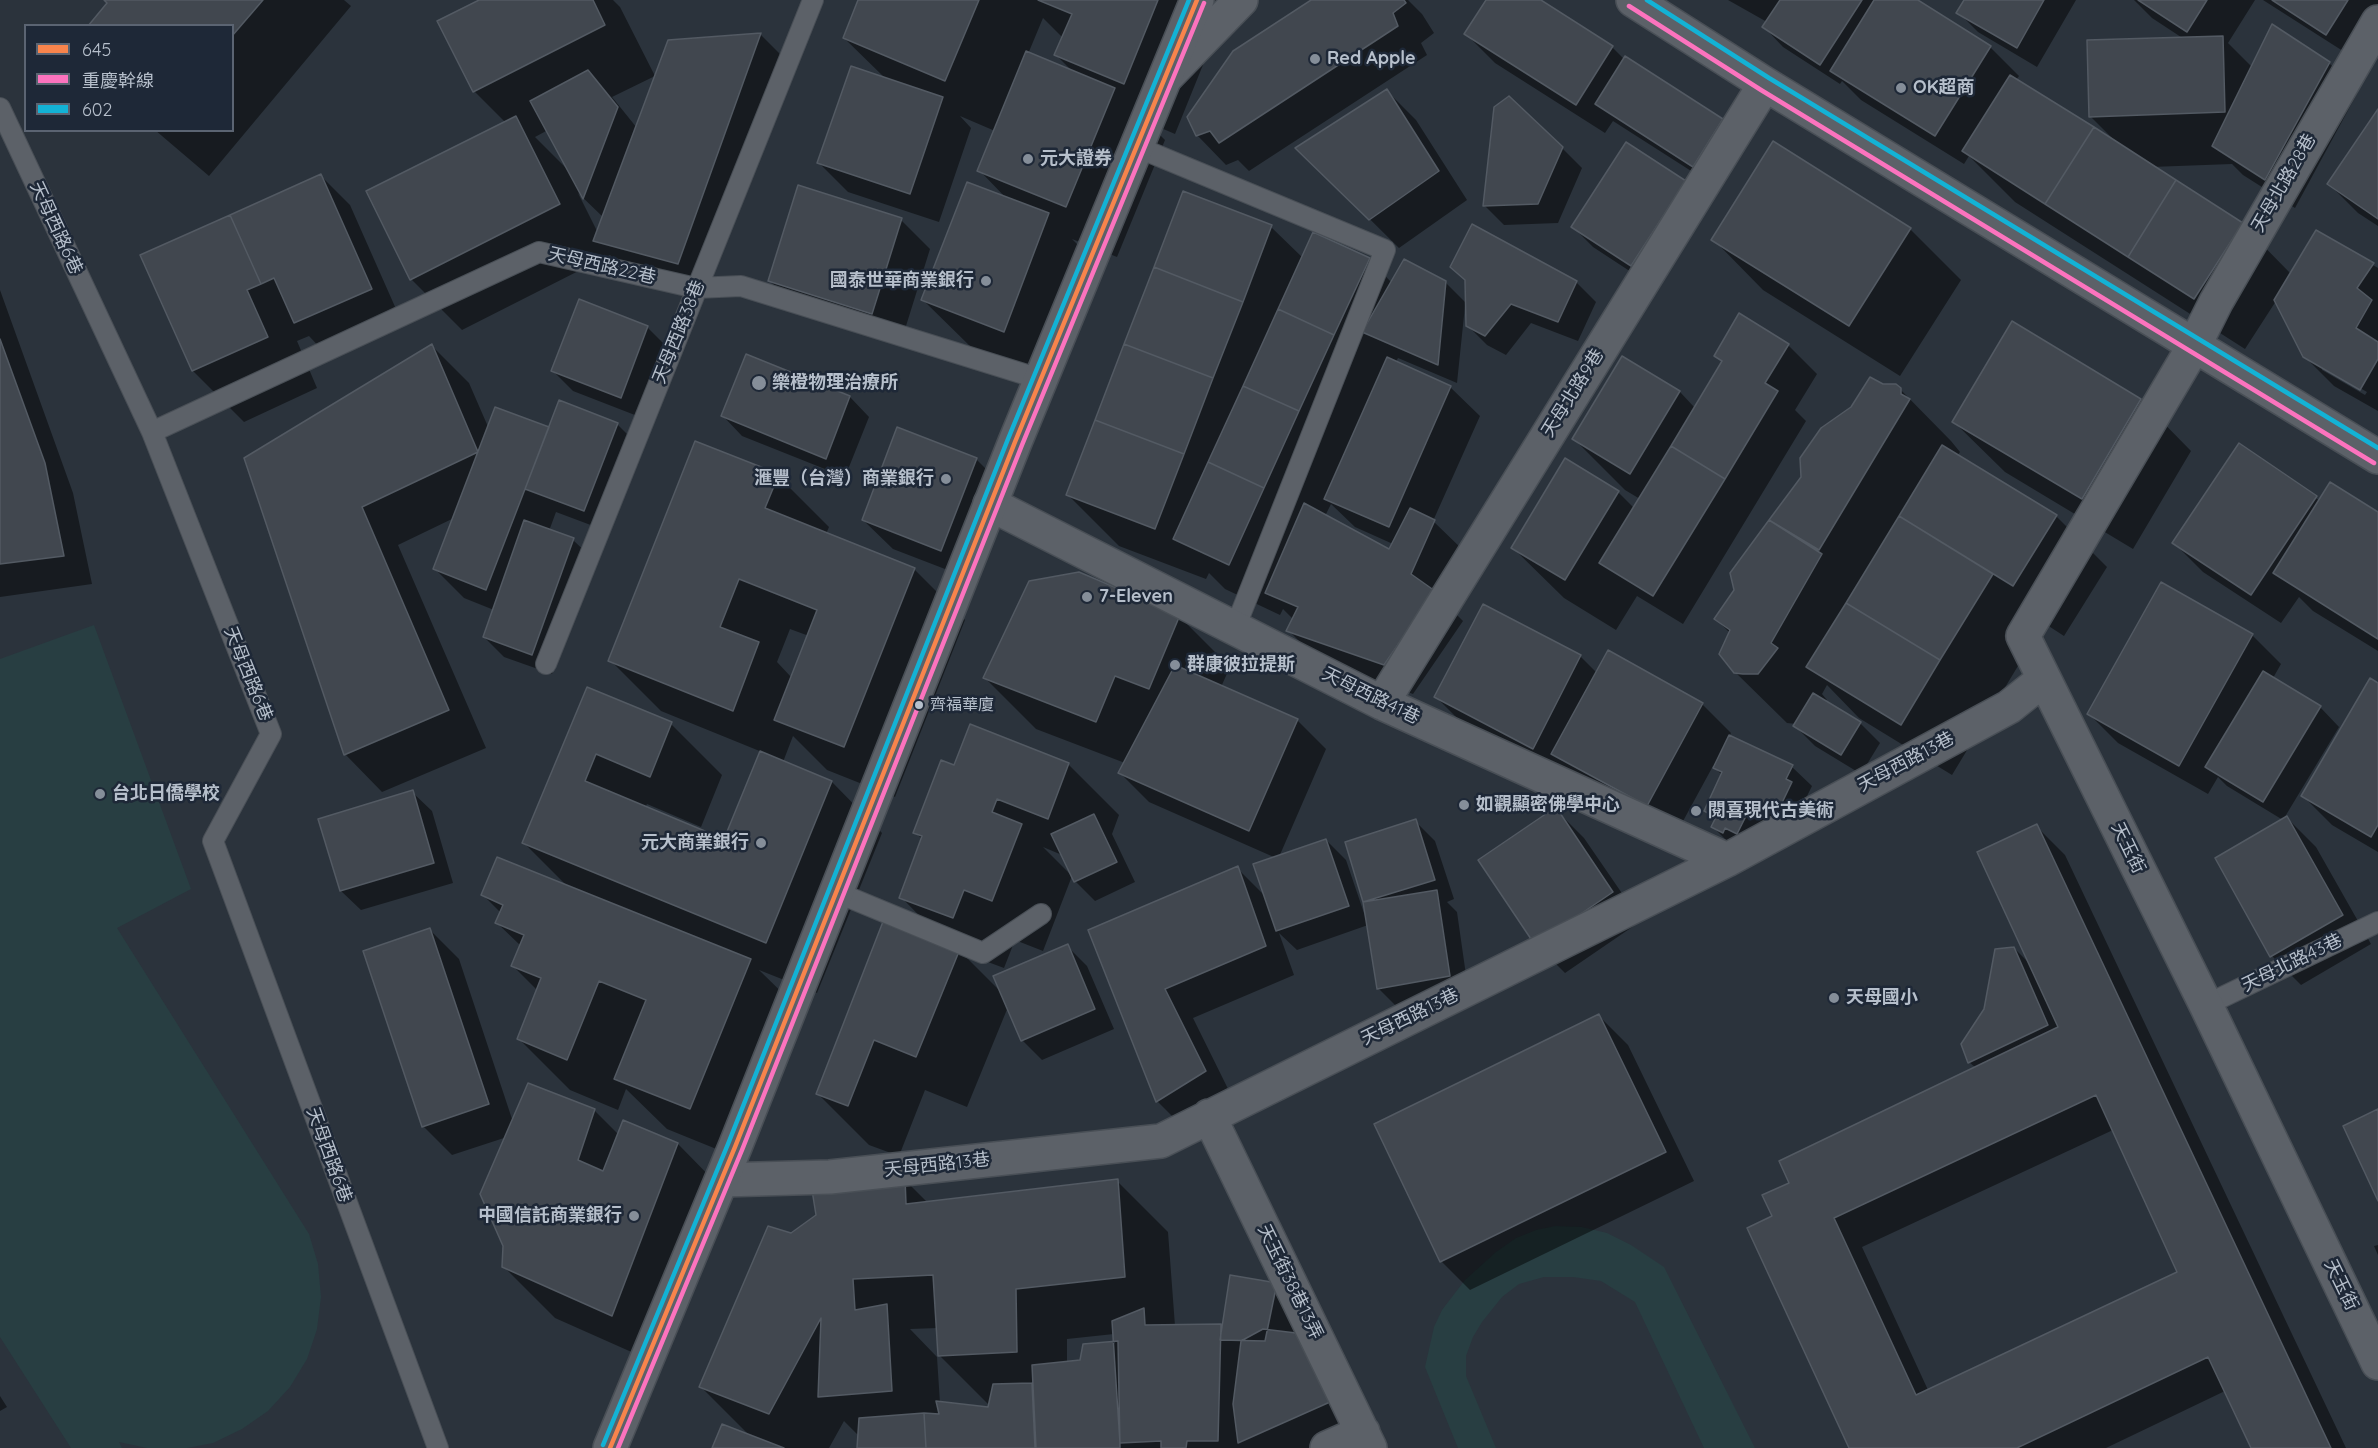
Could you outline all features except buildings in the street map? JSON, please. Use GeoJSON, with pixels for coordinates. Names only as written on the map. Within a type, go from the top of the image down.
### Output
{"type":"FeatureCollection","features":[{"type":"Feature","properties":{"kind":"street"},"geometry":{"type":"LineString","coordinates":[[610,1448],[722,1180],[1040,379],[1197,0]]}},
{"type":"Feature","properties":{"kind":"street"},"geometry":{"type":"LineString","coordinates":[[1167,76],[1241,0]]}},
{"type":"Feature","properties":{"kind":"street"},"geometry":{"type":"LineString","coordinates":[[1633,0],[1764,84],[2378,457]]}},
{"type":"Feature","properties":{"kind":"street","name":"天母北路28巷"},"geometry":{"type":"LineString","coordinates":[[2194,346],[2216,302],[2378,22]]}},
{"type":"Feature","properties":{"kind":"street","name":"天母北路9巷"},"geometry":{"type":"LineString","coordinates":[[1382,703],[1764,84]]}},
{"type":"Feature","properties":{"kind":"street","name":"天玉街"},"geometry":{"type":"LineString","coordinates":[[2194,346],[2023,636],[2206,1005],[2378,1363]]}},
{"type":"Feature","properties":{"kind":"street","name":"天母西路41巷"},"geometry":{"type":"LineString","coordinates":[[990,504],[1382,703],[1727,860]]}},
{"type":"Feature","properties":{"kind":"street","name":"天母西路13巷"},"geometry":{"type":"LineString","coordinates":[[722,1180],[830,1177],[1161,1141],[1727,860],[2009,707],[2044,680]]}},
{"type":"Feature","properties":{"kind":"street","name":"天玉街38巷13弄"},"geometry":{"type":"LineString","coordinates":[[1209,1116],[1367,1440]]}},
{"type":"Feature","properties":{"kind":"street"},"geometry":{"type":"LineString","coordinates":[[1327,1448],[1367,1440]]}},
{"type":"Feature","properties":{"kind":"lane","name":"天母西路38巷"},"geometry":{"type":"LineString","coordinates":[[546,664],[813,0]]}},
{"type":"Feature","properties":{"kind":"lane","name":"天母西路6巷"},"geometry":{"type":"LineString","coordinates":[[0,108],[152,432],[272,734],[213,840],[438,1448]]}},
{"type":"Feature","properties":{"kind":"lane"},"geometry":{"type":"LineString","coordinates":[[1137,147],[1385,250],[1235,628]]}},
{"type":"Feature","properties":{"kind":"lane","name":"天母西路22巷"},"geometry":{"type":"LineString","coordinates":[[152,432],[539,252],[696,288],[741,286],[1040,379]]}},
{"type":"Feature","properties":{"kind":"lane"},"geometry":{"type":"LineString","coordinates":[[836,892],[984,953],[1041,914]]}},
{"type":"Feature","properties":{"kind":"lane","name":"天母北路43巷"},"geometry":{"type":"LineString","coordinates":[[2206,1005],[2378,922]]}},
{"type":"Feature","properties":{"kind":"green space","name":"台北日僑學校"},"geometry":{"type":"Polygon","coordinates":[[[94,625],[191,889],[117,928],[309,1234],[318,1264],[321,1297],[317,1329],[307,1359],[290,1387],[268,1411],[242,1429],[213,1443],[187,1448],[147,1448],[119,1442],[122,1448],[71,1448],[0,1337],[0,659],[94,625]]]}},
{"type":"Feature","properties":{"kind":"green space"},"geometry":{"type":"Polygon","coordinates":[[[1555,1226],[1582,1227],[1607,1233],[1631,1245],[1664,1267],[1755,1448],[1704,1448],[1635,1302],[1601,1281],[1573,1277],[1544,1277],[1519,1284],[1502,1297],[1473,1337],[1466,1356],[1466,1376],[1496,1448],[1458,1448],[1425,1367],[1434,1327],[1442,1310],[1465,1280],[1496,1252],[1516,1238],[1555,1226]]]}},
{"type":"Feature","properties":{"kind":"transit line","name":"602"},"geometry":{"type":"LineString","coordinates":[[603,1445],[728,1144],[1008,439],[1189,0]]}},
{"type":"Feature","properties":{"kind":"transit line","name":"645"},"geometry":{"type":"LineString","coordinates":[[610,1448],[735,1147],[1015,442],[1197,0]]}},
{"type":"Feature","properties":{"kind":"transit line","name":"602"},"geometry":{"type":"LineString","coordinates":[[1647,0],[1769,78],[2378,448]]}},
{"type":"Feature","properties":{"kind":"transit line","name":"重慶幹線"},"geometry":{"type":"LineString","coordinates":[[618,1448],[742,1150],[1022,445],[1204,3]]}},
{"type":"Feature","properties":{"kind":"transit line","name":"重慶幹線"},"geometry":{"type":"LineString","coordinates":[[1629,6],[1761,90],[2374,463]]}},
{"type":"Feature","properties":{"kind":"place","name":"Red Apple"},"geometry":{"type":"Point","coordinates":[1315,59]}},
{"type":"Feature","properties":{"kind":"place","name":"OK超商"},"geometry":{"type":"Point","coordinates":[1901,88]}},
{"type":"Feature","properties":{"kind":"place","name":"元大證券"},"geometry":{"type":"Point","coordinates":[1028,159]}},
{"type":"Feature","properties":{"kind":"place","name":"國泰世華商業銀行"},"geometry":{"type":"Point","coordinates":[986,281]}},
{"type":"Feature","properties":{"kind":"place","name":"樂橙物理治療所"},"geometry":{"type":"Point","coordinates":[759,383]}},
{"type":"Feature","properties":{"kind":"place","name":"滙豐（台灣）商業銀行"},"geometry":{"type":"Point","coordinates":[946,479]}},
{"type":"Feature","properties":{"kind":"place","name":"7-Eleven"},"geometry":{"type":"Point","coordinates":[1087,597]}},
{"type":"Feature","properties":{"kind":"place","name":"群康彼拉提斯"},"geometry":{"type":"Point","coordinates":[1175,665]}},
{"type":"Feature","properties":{"kind":"place","name":"齊福華廈"},"geometry":{"type":"Point","coordinates":[919,705]}},
{"type":"Feature","properties":{"kind":"place","name":"台北日僑學校"},"geometry":{"type":"Point","coordinates":[100,794]}},
{"type":"Feature","properties":{"kind":"place","name":"如觀顯密佛學中心"},"geometry":{"type":"Point","coordinates":[1464,805]}},
{"type":"Feature","properties":{"kind":"place","name":"閱喜現代古美術"},"geometry":{"type":"Point","coordinates":[1696,811]}},
{"type":"Feature","properties":{"kind":"place","name":"元大商業銀行"},"geometry":{"type":"Point","coordinates":[761,843]}},
{"type":"Feature","properties":{"kind":"place","name":"天母國小"},"geometry":{"type":"Point","coordinates":[1834,998]}},
{"type":"Feature","properties":{"kind":"place","name":"中國信託商業銀行"},"geometry":{"type":"Point","coordinates":[634,1216]}}]}
